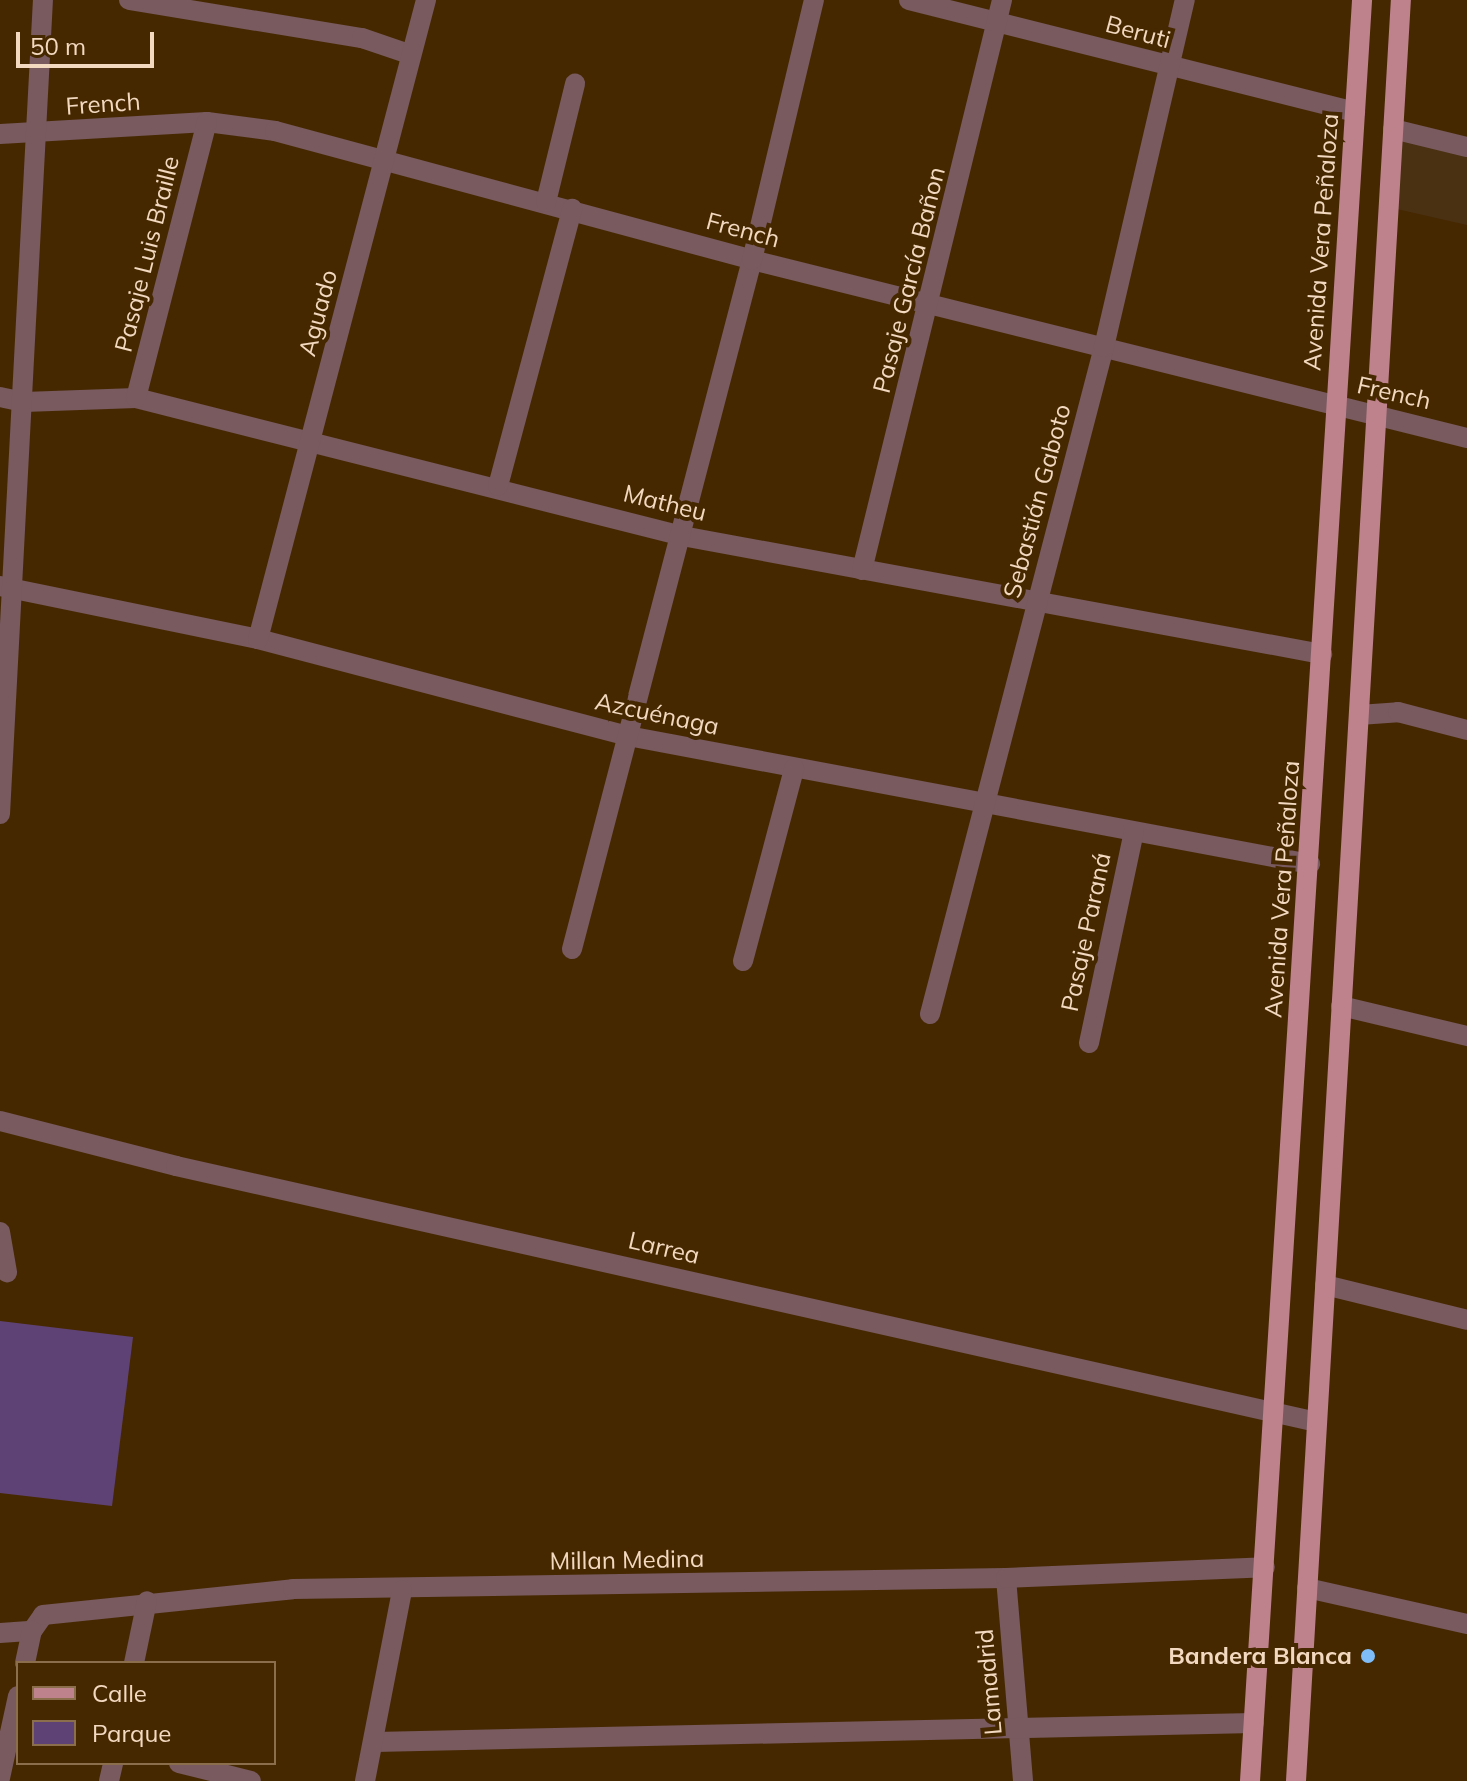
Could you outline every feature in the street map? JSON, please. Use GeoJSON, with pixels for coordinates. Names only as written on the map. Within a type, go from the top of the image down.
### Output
{"type":"FeatureCollection","features":[{"type":"Feature","properties":{"kind":"main road","name":"Avenida Vera Peñaloza"},"geometry":{"type":"LineString","coordinates":[[1250,1781],[1362,0]]}},
{"type":"Feature","properties":{"kind":"main road"},"geometry":{"type":"LineString","coordinates":[[1296,1781],[1401,0]]}},
{"type":"Feature","properties":{"kind":"street"},"geometry":{"type":"LineString","coordinates":[[0,814],[6,588],[24,402],[43,0]]}},
{"type":"Feature","properties":{"kind":"street"},"geometry":{"type":"LineString","coordinates":[[129,0],[362,38],[409,54]]}},
{"type":"Feature","properties":{"kind":"street","name":"Aguado"},"geometry":{"type":"LineString","coordinates":[[258,639],[384,162],[409,54],[426,0]]}},
{"type":"Feature","properties":{"kind":"street"},"geometry":{"type":"LineString","coordinates":[[572,949],[682,536],[814,0]]}},
{"type":"Feature","properties":{"kind":"street","name":"Beruti"},"geometry":{"type":"LineString","coordinates":[[909,0],[1355,112]]}},
{"type":"Feature","properties":{"kind":"street","name":"Pasaje García Bañon"},"geometry":{"type":"LineString","coordinates":[[862,570],[931,304],[1002,0]]}},
{"type":"Feature","properties":{"kind":"street","name":"Sebastián Gaboto"},"geometry":{"type":"LineString","coordinates":[[930,1014],[982,805],[1104,347],[1185,0]]}},
{"type":"Feature","properties":{"kind":"street"},"geometry":{"type":"LineString","coordinates":[[546,202],[575,84]]}},
{"type":"Feature","properties":{"kind":"street","name":"French"},"geometry":{"type":"LineString","coordinates":[[0,134],[35,135],[207,122],[275,131],[752,260],[1467,438]]}},
{"type":"Feature","properties":{"kind":"street","name":"Pasaje Luis Braille"},"geometry":{"type":"LineString","coordinates":[[136,398],[207,122]]}},
{"type":"Feature","properties":{"kind":"street"},"geometry":{"type":"LineString","coordinates":[[1393,129],[1467,147]]}},
{"type":"Feature","properties":{"kind":"street"},"geometry":{"type":"LineString","coordinates":[[498,486],[572,209]]}},
{"type":"Feature","properties":{"kind":"street","name":"Matheu"},"geometry":{"type":"LineString","coordinates":[[0,397],[24,402],[136,398],[310,444],[498,486],[682,536],[1037,604],[1322,654]]}},
{"type":"Feature","properties":{"kind":"street","name":"Azcuénaga"},"geometry":{"type":"LineString","coordinates":[[6,588],[258,639],[628,736],[982,805],[1310,864]]}},
{"type":"Feature","properties":{"kind":"street"},"geometry":{"type":"LineString","coordinates":[[1359,715],[1398,712],[1467,730]]}},
{"type":"Feature","properties":{"kind":"street"},"geometry":{"type":"LineString","coordinates":[[743,961],[794,769]]}},
{"type":"Feature","properties":{"kind":"street","name":"Pasaje Paraná"},"geometry":{"type":"LineString","coordinates":[[1089,1043],[1134,832]]}},
{"type":"Feature","properties":{"kind":"street"},"geometry":{"type":"LineString","coordinates":[[1341,1006],[1467,1036]]}},
{"type":"Feature","properties":{"kind":"street","name":"Larrea"},"geometry":{"type":"LineString","coordinates":[[0,1121],[176,1166],[1317,1422]]}},
{"type":"Feature","properties":{"kind":"street"},"geometry":{"type":"LineString","coordinates":[[0,1232],[7,1272]]}},
{"type":"Feature","properties":{"kind":"street"},"geometry":{"type":"LineString","coordinates":[[1325,1285],[1467,1320]]}},
{"type":"Feature","properties":{"kind":"street","name":"Millan Medina"},"geometry":{"type":"LineString","coordinates":[[0,1633],[32,1631],[43,1615],[147,1601],[293,1589],[402,1591],[1006,1578],[1265,1567]]}},
{"type":"Feature","properties":{"kind":"street","name":"Lamadrid"},"geometry":{"type":"LineString","coordinates":[[1006,1578],[1023,1781]]}},
{"type":"Feature","properties":{"kind":"street"},"geometry":{"type":"LineString","coordinates":[[1307,1588],[1467,1624]]}},
{"type":"Feature","properties":{"kind":"street"},"geometry":{"type":"LineString","coordinates":[[365,1781],[402,1591]]}},
{"type":"Feature","properties":{"kind":"street"},"geometry":{"type":"LineString","coordinates":[[134,1661],[147,1601]]}},
{"type":"Feature","properties":{"kind":"street"},"geometry":{"type":"LineString","coordinates":[[25,1661],[32,1631]]}},
{"type":"Feature","properties":{"kind":"street"},"geometry":{"type":"LineString","coordinates":[[0,1778],[16,1705]]}},
{"type":"Feature","properties":{"kind":"street"},"geometry":{"type":"LineString","coordinates":[[375,1742],[1254,1723]]}},
{"type":"Feature","properties":{"kind":"street"},"geometry":{"type":"LineString","coordinates":[[187,1765],[251,1781]]}},
{"type":"Feature","properties":{"kind":"shaded area"},"geometry":{"type":"Polygon","coordinates":[[[1393,129],[1467,147],[1467,225],[1388,207],[1393,129]]]}},
{"type":"Feature","properties":{"kind":"green space"},"geometry":{"type":"Polygon","coordinates":[[[0,1321],[133,1337],[112,1506],[0,1493],[0,1321]]]}},
{"type":"Feature","properties":{"kind":"place","name":"Bandera Blanca"},"geometry":{"type":"Point","coordinates":[1368,1656]}}]}
